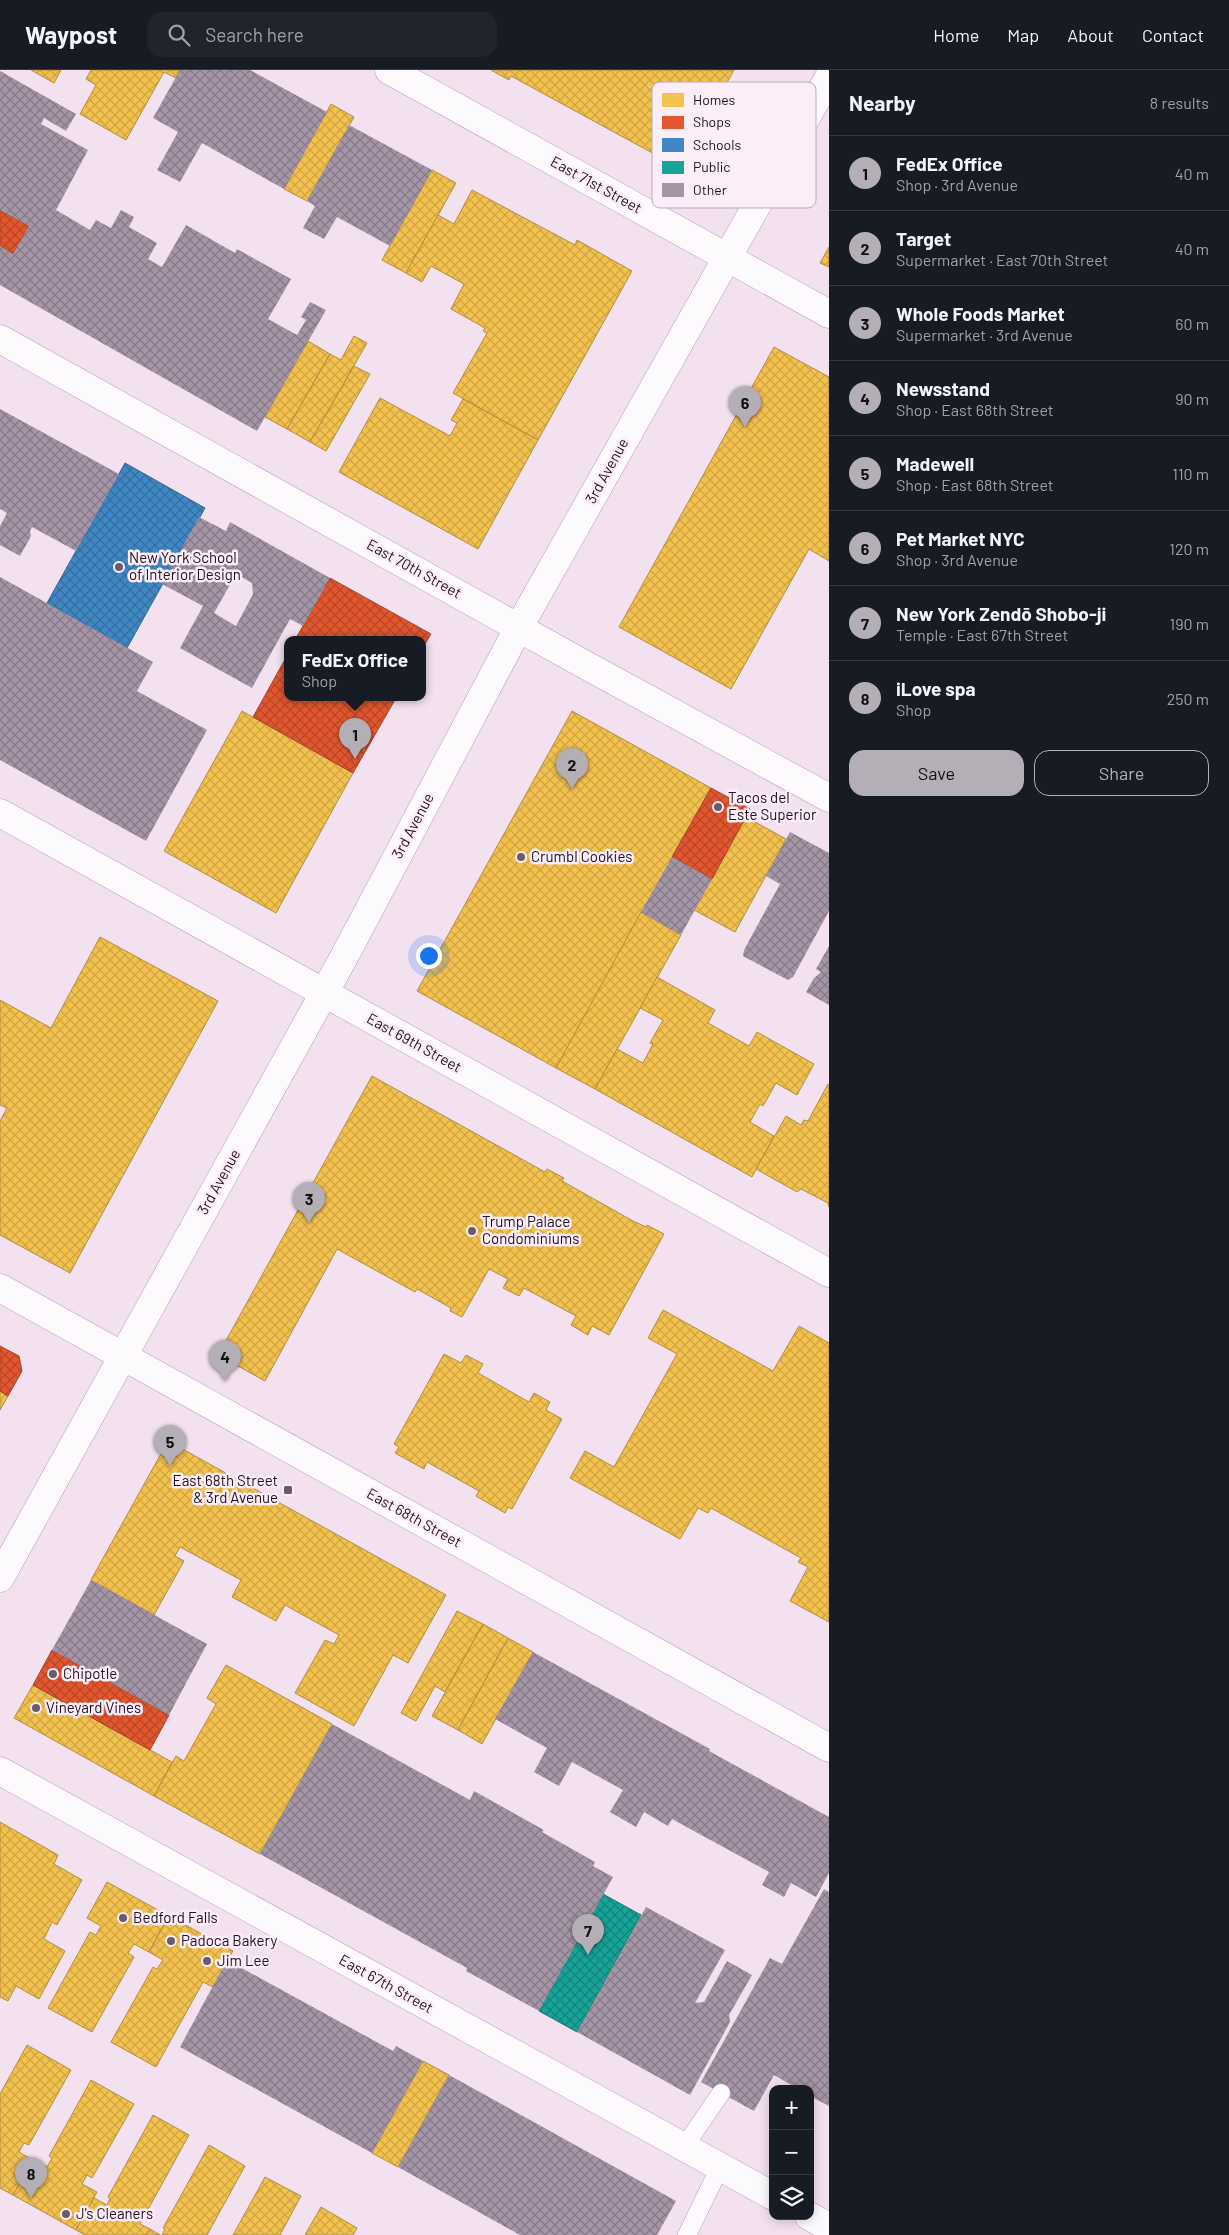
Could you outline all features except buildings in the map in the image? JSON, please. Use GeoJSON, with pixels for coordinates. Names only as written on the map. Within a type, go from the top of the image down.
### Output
{"type":"FeatureCollection","features":[{"type":"Feature","properties":{"kind":"street","name":"East 71st Street"},"geometry":{"type":"LineString","coordinates":[[389,70],[829,314]]}},
{"type":"Feature","properties":{"kind":"street","name":"3rd Avenue"},"geometry":{"type":"LineString","coordinates":[[816,99],[829,76]]}},
{"type":"Feature","properties":{"kind":"street","name":"3rd Avenue"},"geometry":{"type":"LineString","coordinates":[[0,1578],[324,993],[519,627],[754,208]]}},
{"type":"Feature","properties":{"kind":"street","name":"East 70th Street"},"geometry":{"type":"LineString","coordinates":[[0,339],[829,798]]}},
{"type":"Feature","properties":{"kind":"street","name":"East 69th Street"},"geometry":{"type":"LineString","coordinates":[[0,813],[829,1273]]}},
{"type":"Feature","properties":{"kind":"street","name":"East 68th Street"},"geometry":{"type":"LineString","coordinates":[[0,1288],[829,1748]]}},
{"type":"Feature","properties":{"kind":"street","name":"East 67th Street"},"geometry":{"type":"LineString","coordinates":[[0,1771],[769,2194]]}},
{"type":"Feature","properties":{"kind":"street"},"geometry":{"type":"LineString","coordinates":[[814,2219],[829,2228]]}},
{"type":"Feature","properties":{"kind":"lane"},"geometry":{"type":"LineString","coordinates":[[684,2148],[721,2093]]}},
{"type":"Feature","properties":{"kind":"lane"},"geometry":{"type":"LineString","coordinates":[[687,2235],[720,2167]]}},
{"type":"Feature","properties":{"kind":"place","name":"Pet Market NYC"},"geometry":{"type":"Point","coordinates":[745,427]}},
{"type":"Feature","properties":{"kind":"place","name":"New York School of Interior Design"},"geometry":{"type":"Point","coordinates":[119,567]}},
{"type":"Feature","properties":{"kind":"place","name":"FedEx Office"},"geometry":{"type":"Point","coordinates":[355,759]}},
{"type":"Feature","properties":{"kind":"place","name":"Target"},"geometry":{"type":"Point","coordinates":[572,789]}},
{"type":"Feature","properties":{"kind":"place","name":"Tacos del Este Superior"},"geometry":{"type":"Point","coordinates":[718,807]}},
{"type":"Feature","properties":{"kind":"place","name":"Crumbl Cookies"},"geometry":{"type":"Point","coordinates":[521,857]}},
{"type":"Feature","properties":{"kind":"place","name":"Whole Foods Market"},"geometry":{"type":"Point","coordinates":[309,1223]}},
{"type":"Feature","properties":{"kind":"place","name":"Trump Palace Condominiums"},"geometry":{"type":"Point","coordinates":[472,1231]}},
{"type":"Feature","properties":{"kind":"place","name":"Newsstand"},"geometry":{"type":"Point","coordinates":[225,1381]}},
{"type":"Feature","properties":{"kind":"place","name":"Madewell"},"geometry":{"type":"Point","coordinates":[170,1466]}},
{"type":"Feature","properties":{"kind":"place","name":"East 68th Street & 3rd Avenue"},"geometry":{"type":"Point","coordinates":[288,1490]}},
{"type":"Feature","properties":{"kind":"place","name":"Chipotle"},"geometry":{"type":"Point","coordinates":[53,1674]}},
{"type":"Feature","properties":{"kind":"place","name":"Vineyard Vines"},"geometry":{"type":"Point","coordinates":[36,1708]}},
{"type":"Feature","properties":{"kind":"place","name":"Bedford Falls"},"geometry":{"type":"Point","coordinates":[123,1918]}},
{"type":"Feature","properties":{"kind":"place","name":"Padoca Bakery"},"geometry":{"type":"Point","coordinates":[171,1941]}},
{"type":"Feature","properties":{"kind":"place","name":"New York Zendō Shobo-ji"},"geometry":{"type":"Point","coordinates":[588,1955]}},
{"type":"Feature","properties":{"kind":"place","name":"Jim Lee"},"geometry":{"type":"Point","coordinates":[207,1961]}},
{"type":"Feature","properties":{"kind":"place","name":"iLove spa"},"geometry":{"type":"Point","coordinates":[31,2198]}},
{"type":"Feature","properties":{"kind":"place","name":"J's Cleaners"},"geometry":{"type":"Point","coordinates":[66,2214]}}]}
